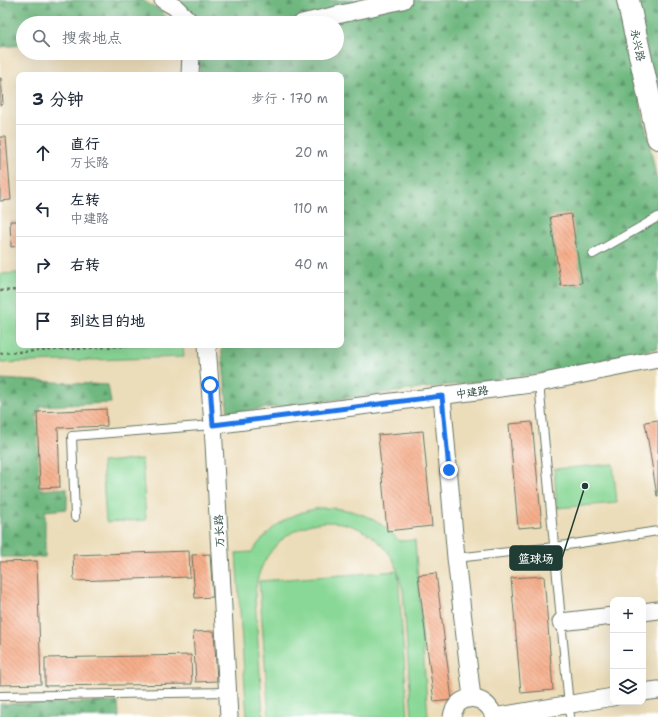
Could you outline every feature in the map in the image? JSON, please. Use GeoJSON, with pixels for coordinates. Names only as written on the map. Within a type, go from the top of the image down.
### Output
{"type":"FeatureCollection","features":[{"type":"Feature","properties":{"kind":"main road","name":"永兴路"},"geometry":{"type":"LineString","coordinates":[[628,0],[658,138]]}},
{"type":"Feature","properties":{"kind":"street"},"geometry":{"type":"LineString","coordinates":[[163,0],[175,7],[184,16]]}},
{"type":"Feature","properties":{"kind":"street"},"geometry":{"type":"LineString","coordinates":[[333,16],[403,0]]}},
{"type":"Feature","properties":{"kind":"street"},"geometry":{"type":"LineString","coordinates":[[190,72],[191,60]]}},
{"type":"Feature","properties":{"kind":"street","name":"万长路"},"geometry":{"type":"LineString","coordinates":[[207,348],[213,425],[229,717]]}},
{"type":"Feature","properties":{"kind":"street","name":"中建路"},"geometry":{"type":"LineString","coordinates":[[213,425],[540,383],[658,359]]}},
{"type":"Feature","properties":{"kind":"street"},"geometry":{"type":"LineString","coordinates":[[442,396],[456,558],[472,698]]}},
{"type":"Feature","properties":{"kind":"street"},"geometry":{"type":"LineString","coordinates":[[646,612],[658,610]]}},
{"type":"Feature","properties":{"kind":"street"},"geometry":{"type":"LineString","coordinates":[[561,622],[610,616]]}},
{"type":"Feature","properties":{"kind":"street"},"geometry":{"type":"LineString","coordinates":[[646,692],[658,690]]}},
{"type":"Feature","properties":{"kind":"street"},"geometry":{"type":"LineString","coordinates":[[452,717],[459,704],[472,698],[484,701],[489,705],[494,717],[569,711],[610,698]]}},
{"type":"Feature","properties":{"kind":"lane"},"geometry":{"type":"LineString","coordinates":[[593,254],[658,217]]}},
{"type":"Feature","properties":{"kind":"lane"},"geometry":{"type":"LineString","coordinates":[[540,383],[569,711]]}},
{"type":"Feature","properties":{"kind":"lane"},"geometry":{"type":"LineString","coordinates":[[75,518],[72,436],[213,425]]}},
{"type":"Feature","properties":{"kind":"lane"},"geometry":{"type":"LineString","coordinates":[[456,558],[554,547],[658,531]]}},
{"type":"Feature","properties":{"kind":"lane"},"geometry":{"type":"LineString","coordinates":[[0,696],[228,692]]}},
{"type":"Feature","properties":{"kind":"path"},"geometry":{"type":"LineString","coordinates":[[0,291],[16,290]]}},
{"type":"Feature","properties":{"kind":"path"},"geometry":{"type":"LineString","coordinates":[[0,353],[75,348]]}},
{"type":"Feature","properties":{"kind":"green space"},"geometry":{"type":"Polygon","coordinates":[[[0,0],[142,0],[161,11],[166,16],[16,16],[16,46],[0,47],[0,0]]]}},
{"type":"Feature","properties":{"kind":"green space"},"geometry":{"type":"Polygon","coordinates":[[[175,0],[618,0],[658,184],[658,348],[538,374],[228,413],[221,348],[344,348],[344,72],[200,72],[199,60],[344,60],[344,16],[192,16],[175,0]]]}},
{"type":"Feature","properties":{"kind":"green space"},"geometry":{"type":"Polygon","coordinates":[[[636,0],[658,0],[658,102],[636,0]]]}},
{"type":"Feature","properties":{"kind":"green space"},"geometry":{"type":"Polygon","coordinates":[[[16,273],[16,348],[183,348],[184,357],[0,363],[0,274],[16,273]]]}},
{"type":"Feature","properties":{"kind":"green space"},"geometry":{"type":"Polygon","coordinates":[[[0,379],[108,385],[111,403],[40,406],[42,490],[67,488],[67,509],[45,511],[45,557],[0,557],[0,379]]]}},
{"type":"Feature","properties":{"kind":"green space"},"geometry":{"type":"Polygon","coordinates":[[[142,459],[146,520],[106,522],[102,462],[142,459]]]}},
{"type":"Feature","properties":{"kind":"green space"},"geometry":{"type":"Polygon","coordinates":[[[613,464],[617,503],[557,508],[554,469],[613,464]]]}},
{"type":"Feature","properties":{"kind":"green space"},"geometry":{"type":"Polygon","coordinates":[[[321,508],[343,509],[364,515],[383,526],[399,541],[415,540],[428,717],[412,717],[403,591],[398,572],[408,717],[269,717],[259,581],[398,571],[387,551],[370,535],[351,525],[331,522],[312,524],[294,531],[279,543],[266,558],[258,577],[255,598],[263,717],[247,717],[236,553],[252,552],[273,528],[282,522],[300,513],[321,508]]]}},
{"type":"Feature","properties":{"kind":"green space"},"geometry":{"type":"Polygon","coordinates":[[[118,702],[119,717],[0,717],[0,704],[118,702]]]}},
{"type":"Feature","properties":{"kind":"building"},"geometry":{"type":"Polygon","coordinates":[[[0,78],[3,104],[0,105],[0,78]]]}},
{"type":"Feature","properties":{"kind":"building"},"geometry":{"type":"Polygon","coordinates":[[[0,137],[6,137],[11,200],[0,201],[0,137]]]}},
{"type":"Feature","properties":{"kind":"building"},"geometry":{"type":"Polygon","coordinates":[[[571,214],[582,283],[561,286],[550,217],[571,214]]]}},
{"type":"Feature","properties":{"kind":"building"},"geometry":{"type":"Polygon","coordinates":[[[10,221],[16,221],[16,246],[11,247],[10,221]]]}},
{"type":"Feature","properties":{"kind":"building"},"geometry":{"type":"Polygon","coordinates":[[[106,409],[107,426],[58,428],[60,487],[40,488],[37,412],[106,409]]]}},
{"type":"Feature","properties":{"kind":"building"},"geometry":{"type":"Polygon","coordinates":[[[658,420],[658,496],[657,496],[645,422],[658,420]]]}},
{"type":"Feature","properties":{"kind":"building"},"geometry":{"type":"Polygon","coordinates":[[[532,422],[542,526],[518,528],[509,424],[532,422]]]}},
{"type":"Feature","properties":{"kind":"building"},"geometry":{"type":"Polygon","coordinates":[[[423,431],[432,526],[387,531],[378,435],[423,431]]]}},
{"type":"Feature","properties":{"kind":"building"},"geometry":{"type":"Polygon","coordinates":[[[189,551],[190,577],[74,581],[73,555],[189,551]]]}},
{"type":"Feature","properties":{"kind":"building"},"geometry":{"type":"Polygon","coordinates":[[[210,554],[213,597],[195,598],[192,555],[210,554]]]}},
{"type":"Feature","properties":{"kind":"building"},"geometry":{"type":"Polygon","coordinates":[[[37,561],[41,684],[0,685],[0,562],[37,561]]]}},
{"type":"Feature","properties":{"kind":"building"},"geometry":{"type":"Polygon","coordinates":[[[436,573],[452,700],[434,702],[418,575],[436,573]]]}},
{"type":"Feature","properties":{"kind":"building"},"geometry":{"type":"Polygon","coordinates":[[[544,576],[553,690],[521,693],[511,578],[544,576]]]}},
{"type":"Feature","properties":{"kind":"building"},"geometry":{"type":"Polygon","coordinates":[[[214,631],[217,681],[196,682],[193,632],[214,631]]]}},
{"type":"Feature","properties":{"kind":"building"},"geometry":{"type":"Polygon","coordinates":[[[191,655],[192,684],[45,686],[45,658],[191,655]]]}},
{"type":"Feature","properties":{"kind":"place","name":"篮球场"},"geometry":{"type":"Point","coordinates":[585,486]}},
{"type":"Feature","properties":{"kind":"route"},"geometry":{"type":"LineString","coordinates":[[210,385],[213,425],[442,396],[449,470]]}}]}
